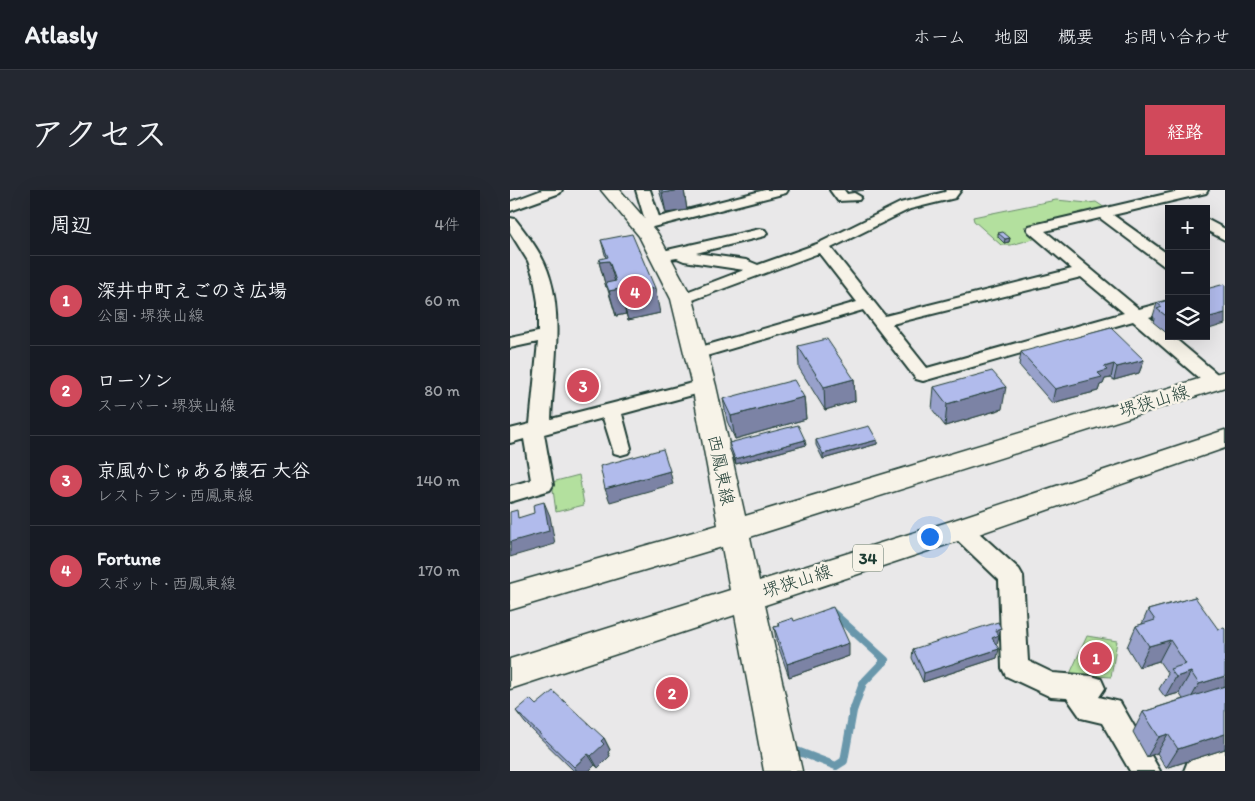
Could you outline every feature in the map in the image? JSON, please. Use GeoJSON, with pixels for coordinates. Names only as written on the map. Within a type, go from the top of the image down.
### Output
{"type":"FeatureCollection","features":[{"type":"Feature","properties":{"kind":"main road","name":"西鳳東線"},"geometry":{"type":"LineString","coordinates":[[610,190],[647,224],[648,234],[666,255],[682,299],[704,386],[783,771]]}},
{"type":"Feature","properties":{"kind":"main road","name":"堺狭山線"},"geometry":{"type":"LineString","coordinates":[[510,597],[702,542],[1220,381]]}},
{"type":"Feature","properties":{"kind":"main road","name":"堺狭山線"},"geometry":{"type":"LineString","coordinates":[[510,674],[960,528],[1225,439]]}},
{"type":"Feature","properties":{"kind":"street"},"geometry":{"type":"LineString","coordinates":[[510,207],[555,190]]}},
{"type":"Feature","properties":{"kind":"street"},"geometry":{"type":"LineString","coordinates":[[643,190],[647,224],[744,194],[781,190]]}},
{"type":"Feature","properties":{"kind":"street"},"geometry":{"type":"LineString","coordinates":[[837,190],[843,198],[854,197]]}},
{"type":"Feature","properties":{"kind":"street"},"geometry":{"type":"LineString","coordinates":[[682,299],[822,247],[905,206],[950,195],[954,190]]}},
{"type":"Feature","properties":{"kind":"street"},"geometry":{"type":"LineString","coordinates":[[1201,190],[1034,229],[1135,315],[1220,381]]}},
{"type":"Feature","properties":{"kind":"street"},"geometry":{"type":"LineString","coordinates":[[1168,198],[1178,205]]}},
{"type":"Feature","properties":{"kind":"street"},"geometry":{"type":"LineString","coordinates":[[1102,213],[1165,260]]}},
{"type":"Feature","properties":{"kind":"street"},"geometry":{"type":"LineString","coordinates":[[510,222],[528,246],[544,284],[546,335],[536,429],[542,485],[510,494]]}},
{"type":"Feature","properties":{"kind":"street"},"geometry":{"type":"LineString","coordinates":[[1210,226],[1225,236]]}},
{"type":"Feature","properties":{"kind":"street"},"geometry":{"type":"LineString","coordinates":[[666,255],[760,232]]}},
{"type":"Feature","properties":{"kind":"street"},"geometry":{"type":"LineString","coordinates":[[822,247],[923,375],[1165,307]]}},
{"type":"Feature","properties":{"kind":"street"},"geometry":{"type":"LineString","coordinates":[[666,255],[746,265],[757,271]]}},
{"type":"Feature","properties":{"kind":"street"},"geometry":{"type":"LineString","coordinates":[[881,322],[1085,271]]}},
{"type":"Feature","properties":{"kind":"street"},"geometry":{"type":"LineString","coordinates":[[696,354],[867,304]]}},
{"type":"Feature","properties":{"kind":"street"},"geometry":{"type":"LineString","coordinates":[[510,343],[546,335]]}},
{"type":"Feature","properties":{"kind":"street"},"geometry":{"type":"LineString","coordinates":[[510,436],[704,386]]}},
{"type":"Feature","properties":{"kind":"street"},"geometry":{"type":"LineString","coordinates":[[611,410],[621,448]]}},
{"type":"Feature","properties":{"kind":"street"},"geometry":{"type":"LineString","coordinates":[[960,528],[1011,576],[1015,668],[1051,685],[1083,688],[1091,708],[1110,711],[1146,771]]}},
{"type":"Feature","properties":{"kind":"street"},"geometry":{"type":"LineString","coordinates":[[1198,771],[1225,763]]}},
{"type":"Feature","properties":{"kind":"green space"},"geometry":{"type":"Polygon","coordinates":[[[1056,200],[1096,202],[1105,208],[1024,227],[1037,238],[1011,245],[1001,245],[974,221],[973,217],[1056,200]]]}},
{"type":"Feature","properties":{"kind":"green space"},"geometry":{"type":"Polygon","coordinates":[[[579,475],[584,505],[556,512],[552,482],[579,475]]]}},
{"type":"Feature","properties":{"kind":"green space"},"geometry":{"type":"Polygon","coordinates":[[[1087,636],[1117,641],[1111,677],[1070,674],[1087,636]]]}},
{"type":"Feature","properties":{"kind":"building"},"geometry":{"type":"Polygon","coordinates":[[[662,190],[680,190],[662,193],[662,190]]]}},
{"type":"Feature","properties":{"kind":"building"},"geometry":{"type":"Polygon","coordinates":[[[1003,232],[1010,238],[1005,239],[998,233],[1003,232]]]}},
{"type":"Feature","properties":{"kind":"building"},"geometry":{"type":"Polygon","coordinates":[[[632,234],[655,288],[621,295],[619,289],[609,291],[606,283],[616,281],[609,261],[599,262],[600,259],[608,257],[601,240],[632,234]]]}},
{"type":"Feature","properties":{"kind":"building"},"geometry":{"type":"Polygon","coordinates":[[[1225,284],[1225,313],[1210,317],[1210,288],[1225,284]]]}},
{"type":"Feature","properties":{"kind":"building"},"geometry":{"type":"Polygon","coordinates":[[[1165,301],[1165,315],[1157,309],[1162,307],[1157,303],[1165,301]]]}},
{"type":"Feature","properties":{"kind":"building"},"geometry":{"type":"Polygon","coordinates":[[[1111,328],[1144,360],[1117,367],[1114,364],[1104,367],[1107,370],[1098,373],[1102,377],[1055,389],[1021,352],[1111,328]]]}},
{"type":"Feature","properties":{"kind":"building"},"geometry":{"type":"Polygon","coordinates":[[[827,339],[854,379],[824,387],[798,346],[827,339]]]}},
{"type":"Feature","properties":{"kind":"building"},"geometry":{"type":"Polygon","coordinates":[[[992,371],[1006,387],[947,404],[934,387],[992,371]]]}},
{"type":"Feature","properties":{"kind":"building"},"geometry":{"type":"Polygon","coordinates":[[[794,380],[804,397],[731,416],[723,399],[794,380]]]}},
{"type":"Feature","properties":{"kind":"building"},"geometry":{"type":"Polygon","coordinates":[[[798,425],[805,440],[735,459],[729,443],[798,425]]]}},
{"type":"Feature","properties":{"kind":"building"},"geometry":{"type":"Polygon","coordinates":[[[869,426],[877,440],[823,454],[816,440],[869,426]]]}},
{"type":"Feature","properties":{"kind":"building"},"geometry":{"type":"Polygon","coordinates":[[[663,449],[670,471],[605,489],[600,466],[663,449]]]}},
{"type":"Feature","properties":{"kind":"building"},"geometry":{"type":"Polygon","coordinates":[[[544,502],[549,531],[510,542],[510,512],[517,510],[518,518],[534,513],[533,505],[544,502]]]}},
{"type":"Feature","properties":{"kind":"building"},"geometry":{"type":"Polygon","coordinates":[[[1195,597],[1218,629],[1225,629],[1225,676],[1199,684],[1191,672],[1176,677],[1170,669],[1186,664],[1170,640],[1149,646],[1136,626],[1155,620],[1148,610],[1195,597]]]}},
{"type":"Feature","properties":{"kind":"building"},"geometry":{"type":"Polygon","coordinates":[[[833,607],[849,643],[787,664],[774,627],[779,626],[778,623],[793,618],[794,621],[833,607]]]}},
{"type":"Feature","properties":{"kind":"building"},"geometry":{"type":"Polygon","coordinates":[[[998,622],[1001,628],[995,630],[999,635],[992,638],[999,649],[924,673],[913,649],[998,622]]]}},
{"type":"Feature","properties":{"kind":"building"},"geometry":{"type":"Polygon","coordinates":[[[1101,658],[1109,661],[1107,668],[1099,665],[1101,658]]]}},
{"type":"Feature","properties":{"kind":"building"},"geometry":{"type":"Polygon","coordinates":[[[1225,686],[1225,734],[1178,749],[1168,734],[1159,737],[1143,712],[1225,686]]]}},
{"type":"Feature","properties":{"kind":"building"},"geometry":{"type":"Polygon","coordinates":[[[553,691],[604,738],[601,741],[604,744],[591,756],[588,754],[574,767],[516,711],[530,699],[536,705],[553,691]]]}},
{"type":"Feature","properties":{"kind":"waterway"},"geometry":{"type":"LineString","coordinates":[[797,751],[836,766],[844,761],[853,711],[863,683],[885,660],[831,611]]}},
{"type":"Feature","properties":{"kind":"place","name":"Fortune"},"geometry":{"type":"Point","coordinates":[635,292]}},
{"type":"Feature","properties":{"kind":"place","name":"京風かじゅある懐石 大谷"},"geometry":{"type":"Point","coordinates":[583,386]}},
{"type":"Feature","properties":{"kind":"place","name":"深井中町えごのき広場"},"geometry":{"type":"Point","coordinates":[1096,658]}},
{"type":"Feature","properties":{"kind":"place","name":"ローソン"},"geometry":{"type":"Point","coordinates":[672,693]}}]}
